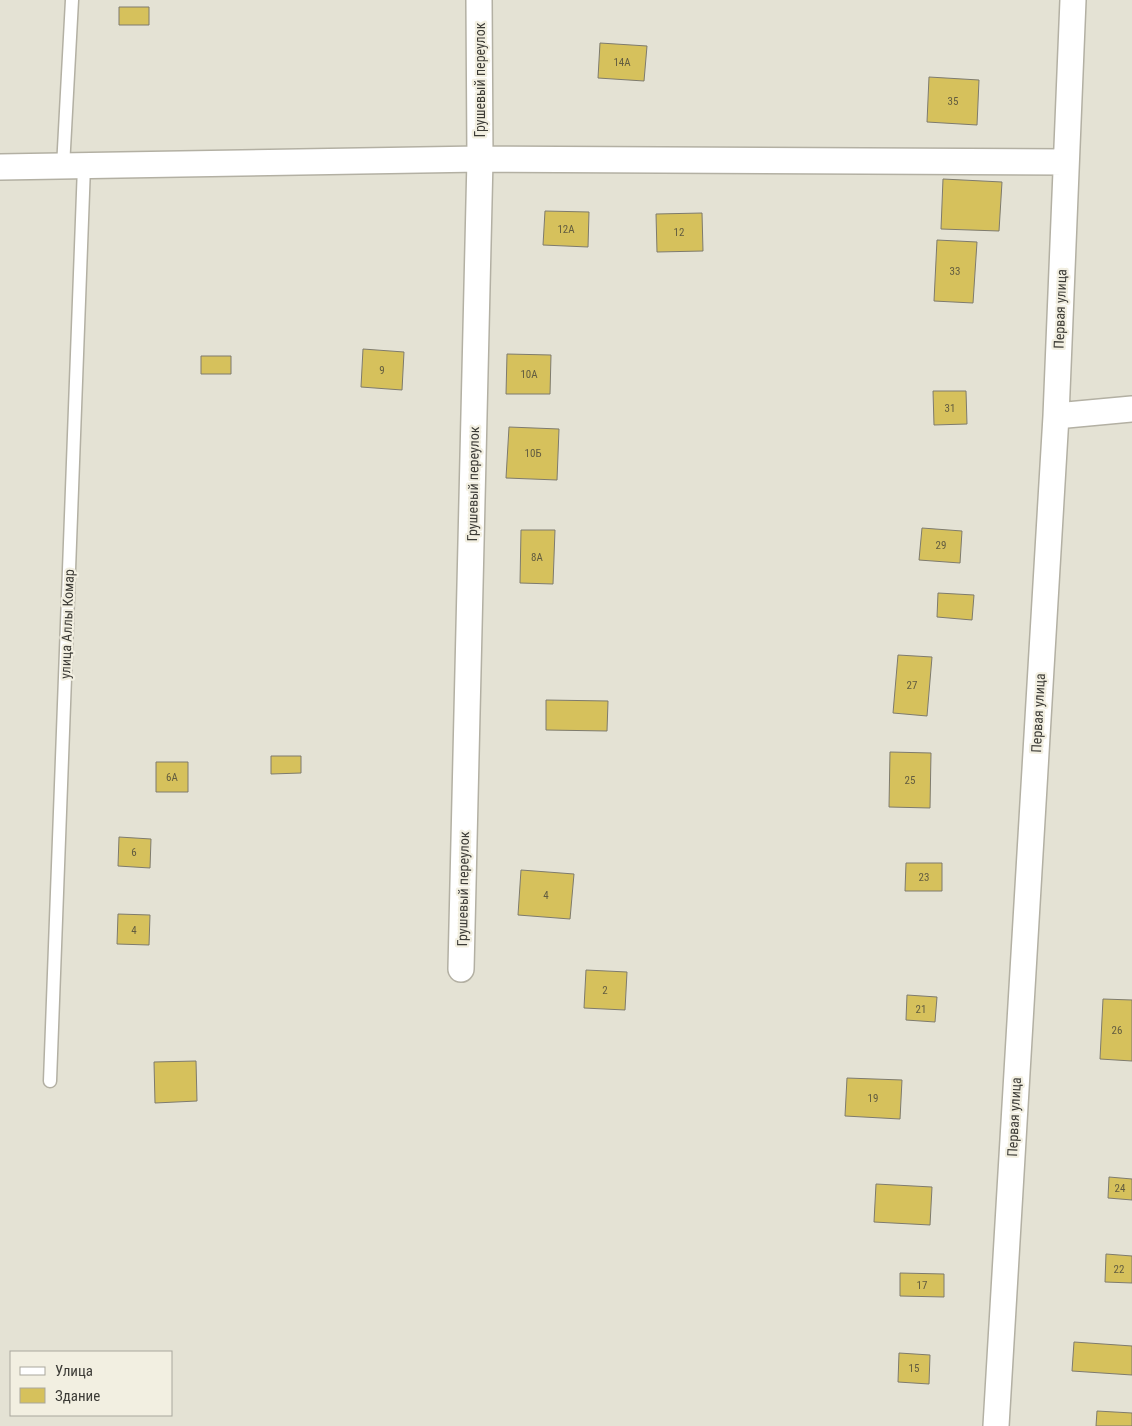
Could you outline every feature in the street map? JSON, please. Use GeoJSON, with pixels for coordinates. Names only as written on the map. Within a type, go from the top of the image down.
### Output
{"type":"FeatureCollection","features":[{"type":"Feature","properties":{"kind":"street","name":"Грушевый переулок"},"geometry":{"type":"LineString","coordinates":[[461,969],[480,159],[479,0]]}},
{"type":"Feature","properties":{"kind":"street","name":"Первая улица"},"geometry":{"type":"LineString","coordinates":[[996,1426],[1056,416],[1073,0]]}},
{"type":"Feature","properties":{"kind":"street"},"geometry":{"type":"LineString","coordinates":[[0,167],[480,159],[1066,162]]}},
{"type":"Feature","properties":{"kind":"street"},"geometry":{"type":"LineString","coordinates":[[1056,416],[1132,409]]}},
{"type":"Feature","properties":{"kind":"lane","name":"улица Аллы Комар"},"geometry":{"type":"LineString","coordinates":[[50,1081],[74,166],[72,0]]}},
{"type":"Feature","properties":{"kind":"building"},"geometry":{"type":"Polygon","coordinates":[[[119,7],[149,7],[149,25],[119,25],[119,7]]]}},
{"type":"Feature","properties":{"kind":"building"},"geometry":{"type":"Polygon","coordinates":[[[600,43],[647,46],[644,81],[598,78],[600,43]]]}},
{"type":"Feature","properties":{"kind":"building"},"geometry":{"type":"Polygon","coordinates":[[[929,77],[979,80],[977,125],[927,122],[929,77]]]}},
{"type":"Feature","properties":{"kind":"building"},"geometry":{"type":"Polygon","coordinates":[[[943,179],[1002,182],[999,231],[941,229],[943,179]]]}},
{"type":"Feature","properties":{"kind":"building"},"geometry":{"type":"Polygon","coordinates":[[[545,211],[589,212],[588,247],[543,245],[545,211]]]}},
{"type":"Feature","properties":{"kind":"building"},"geometry":{"type":"Polygon","coordinates":[[[702,213],[703,251],[657,252],[656,214],[702,213]]]}},
{"type":"Feature","properties":{"kind":"building"},"geometry":{"type":"Polygon","coordinates":[[[937,240],[977,242],[973,303],[934,301],[937,240]]]}},
{"type":"Feature","properties":{"kind":"building"},"geometry":{"type":"Polygon","coordinates":[[[363,349],[404,352],[402,390],[361,387],[363,349]]]}},
{"type":"Feature","properties":{"kind":"building"},"geometry":{"type":"Polygon","coordinates":[[[507,354],[551,355],[550,394],[506,394],[507,354]]]}},
{"type":"Feature","properties":{"kind":"building"},"geometry":{"type":"Polygon","coordinates":[[[201,356],[231,356],[231,374],[201,374],[201,356]]]}},
{"type":"Feature","properties":{"kind":"building"},"geometry":{"type":"Polygon","coordinates":[[[933,391],[966,391],[967,424],[934,425],[933,391]]]}},
{"type":"Feature","properties":{"kind":"building"},"geometry":{"type":"Polygon","coordinates":[[[509,427],[559,429],[557,480],[506,478],[509,427]]]}},
{"type":"Feature","properties":{"kind":"building"},"geometry":{"type":"Polygon","coordinates":[[[922,528],[962,531],[960,563],[919,560],[922,528]]]}},
{"type":"Feature","properties":{"kind":"building"},"geometry":{"type":"Polygon","coordinates":[[[521,530],[555,530],[553,584],[520,583],[521,530]]]}},
{"type":"Feature","properties":{"kind":"building"},"geometry":{"type":"Polygon","coordinates":[[[938,593],[974,595],[972,620],[937,617],[938,593]]]}},
{"type":"Feature","properties":{"kind":"building"},"geometry":{"type":"Polygon","coordinates":[[[898,655],[932,657],[927,716],[893,713],[898,655]]]}},
{"type":"Feature","properties":{"kind":"building"},"geometry":{"type":"Polygon","coordinates":[[[546,700],[608,701],[607,731],[546,730],[546,700]]]}},
{"type":"Feature","properties":{"kind":"building"},"geometry":{"type":"Polygon","coordinates":[[[890,752],[931,753],[930,808],[889,807],[890,752]]]}},
{"type":"Feature","properties":{"kind":"building"},"geometry":{"type":"Polygon","coordinates":[[[271,756],[301,756],[301,773],[271,774],[271,756]]]}},
{"type":"Feature","properties":{"kind":"building"},"geometry":{"type":"Polygon","coordinates":[[[156,762],[188,762],[188,792],[156,792],[156,762]]]}},
{"type":"Feature","properties":{"kind":"building"},"geometry":{"type":"Polygon","coordinates":[[[119,837],[151,839],[150,868],[118,866],[119,837]]]}},
{"type":"Feature","properties":{"kind":"building"},"geometry":{"type":"Polygon","coordinates":[[[906,863],[942,863],[942,891],[905,891],[906,863]]]}},
{"type":"Feature","properties":{"kind":"building"},"geometry":{"type":"Polygon","coordinates":[[[521,870],[574,874],[570,919],[518,915],[521,870]]]}},
{"type":"Feature","properties":{"kind":"building"},"geometry":{"type":"Polygon","coordinates":[[[118,914],[150,915],[149,945],[117,944],[118,914]]]}},
{"type":"Feature","properties":{"kind":"building"},"geometry":{"type":"Polygon","coordinates":[[[586,970],[627,972],[625,1010],[584,1008],[586,970]]]}},
{"type":"Feature","properties":{"kind":"building"},"geometry":{"type":"Polygon","coordinates":[[[907,995],[937,997],[935,1022],[906,1020],[907,995]]]}},
{"type":"Feature","properties":{"kind":"building"},"geometry":{"type":"Polygon","coordinates":[[[1103,999],[1132,1000],[1132,1061],[1100,1059],[1103,999]]]}},
{"type":"Feature","properties":{"kind":"building"},"geometry":{"type":"Polygon","coordinates":[[[196,1061],[197,1101],[155,1103],[154,1062],[196,1061]]]}},
{"type":"Feature","properties":{"kind":"building"},"geometry":{"type":"Polygon","coordinates":[[[847,1078],[902,1080],[900,1119],[845,1116],[847,1078]]]}},
{"type":"Feature","properties":{"kind":"building"},"geometry":{"type":"Polygon","coordinates":[[[1109,1177],[1132,1179],[1132,1200],[1108,1198],[1109,1177]]]}},
{"type":"Feature","properties":{"kind":"building"},"geometry":{"type":"Polygon","coordinates":[[[876,1184],[932,1187],[930,1225],[874,1222],[876,1184]]]}},
{"type":"Feature","properties":{"kind":"building"},"geometry":{"type":"Polygon","coordinates":[[[1106,1254],[1132,1256],[1132,1283],[1105,1282],[1106,1254]]]}},
{"type":"Feature","properties":{"kind":"building"},"geometry":{"type":"Polygon","coordinates":[[[900,1273],[944,1274],[944,1297],[900,1296],[900,1273]]]}},
{"type":"Feature","properties":{"kind":"building"},"geometry":{"type":"Polygon","coordinates":[[[1074,1342],[1132,1346],[1132,1375],[1072,1371],[1074,1342]]]}},
{"type":"Feature","properties":{"kind":"building"},"geometry":{"type":"Polygon","coordinates":[[[899,1353],[930,1355],[929,1384],[898,1382],[899,1353]]]}},
{"type":"Feature","properties":{"kind":"building"},"geometry":{"type":"Polygon","coordinates":[[[1097,1411],[1132,1413],[1132,1426],[1096,1426],[1097,1411]]]}}]}
